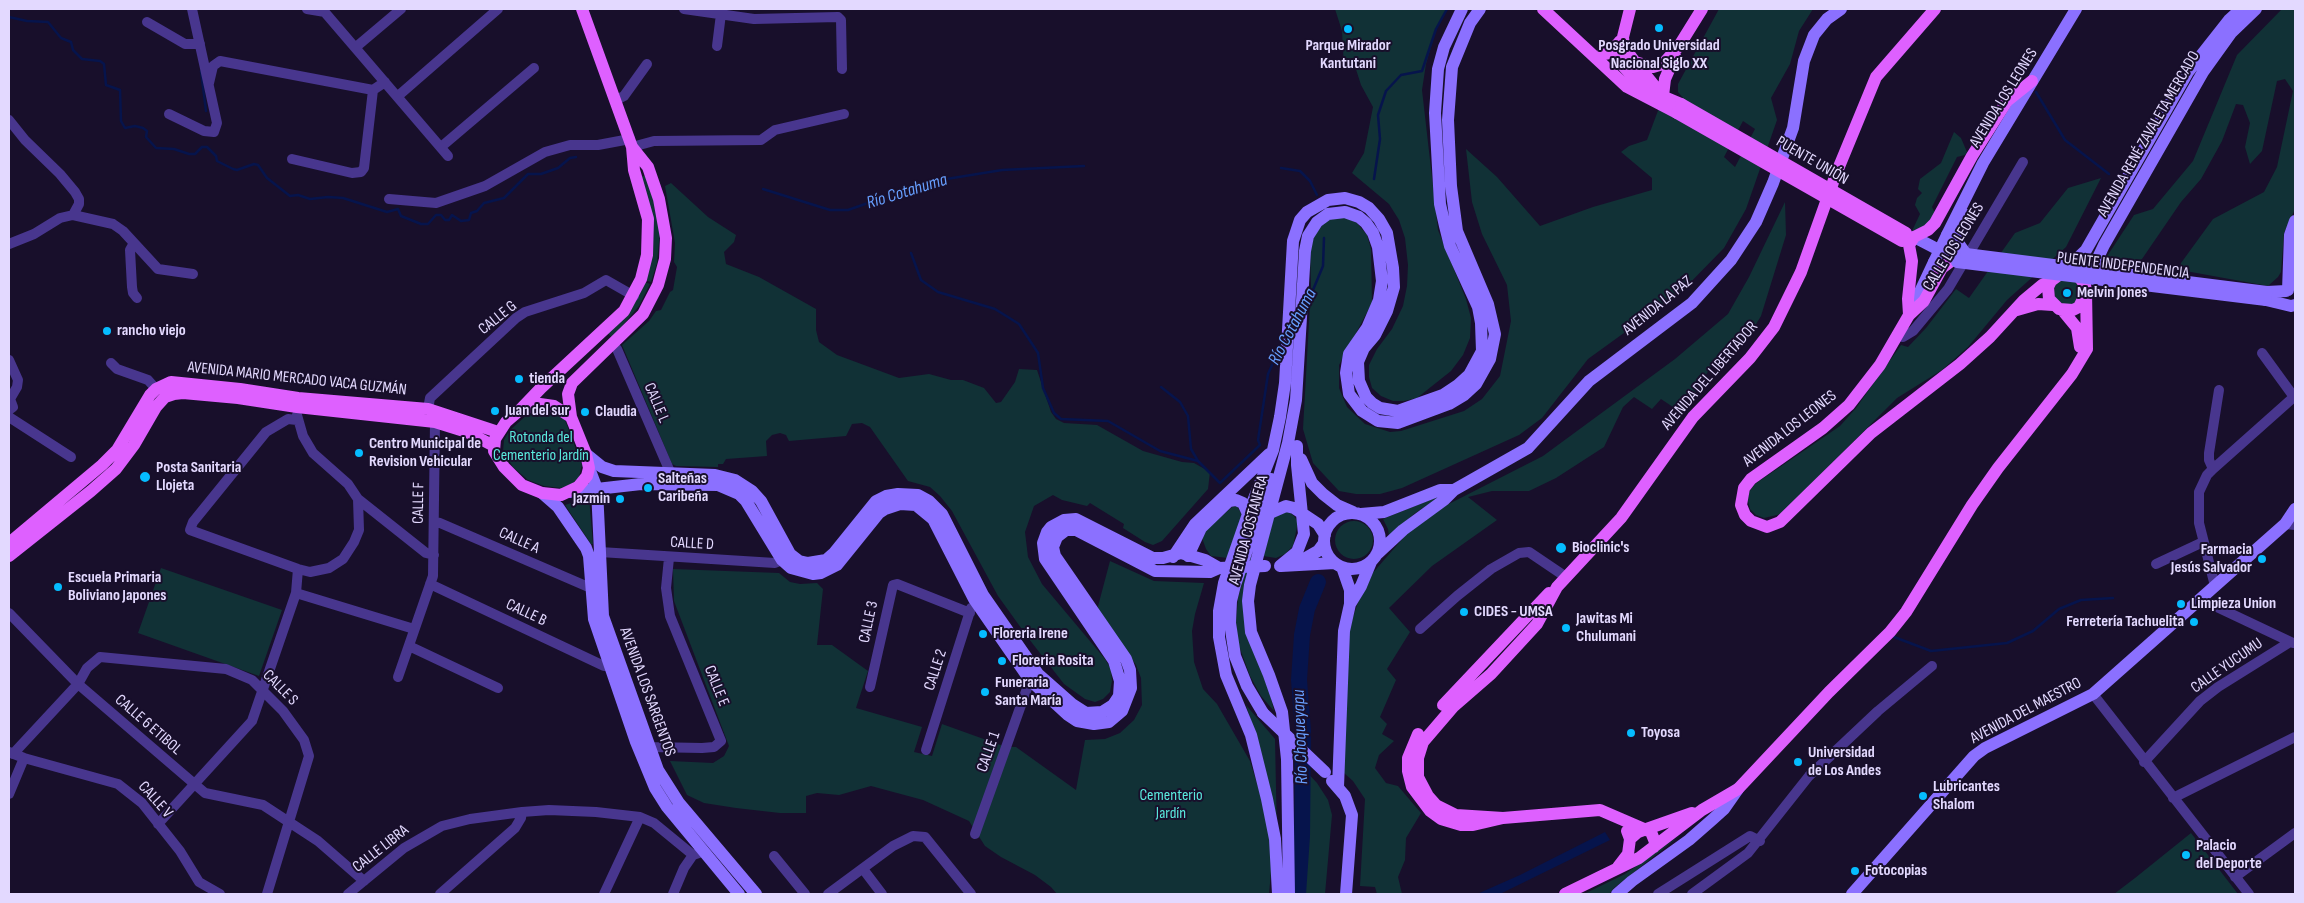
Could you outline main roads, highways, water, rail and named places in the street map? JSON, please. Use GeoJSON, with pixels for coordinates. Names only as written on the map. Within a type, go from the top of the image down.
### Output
{"type":"FeatureCollection","features":[{"type":"Feature","properties":{"kind":"main road"},"geometry":{"type":"LineString","coordinates":[[582,9],[631,143],[634,170],[646,207],[649,233],[645,266],[634,296],[624,310],[605,331],[541,388],[498,432],[494,446],[498,458],[511,475],[522,485],[542,493],[561,495],[570,492],[671,479],[723,476],[744,485],[761,501],[786,557],[808,563],[826,560],[834,553],[876,501],[886,496],[899,499],[918,495],[936,507],[942,514],[979,597],[1034,677],[1077,720],[1094,724],[1109,722],[1119,696],[1120,681],[1104,637],[1045,559],[1043,543],[1047,532],[1072,529],[1089,531],[1140,558],[1155,571],[1210,572],[1219,568],[1296,564],[1339,565],[1357,568],[1374,559]]}},
{"type":"Feature","properties":{"kind":"main road","name":"AVENIDA COSTANERA"},"geometry":{"type":"LineString","coordinates":[[1278,894],[1275,839],[1260,767],[1251,736],[1226,675],[1222,659],[1220,636],[1221,598],[1248,514],[1272,450],[1285,383],[1290,256],[1300,220],[1316,205],[1328,200],[1344,198],[1364,205],[1379,219],[1387,233],[1394,268],[1394,287],[1387,311],[1375,335],[1364,348],[1358,362],[1359,381],[1366,398],[1380,408],[1398,411],[1443,395],[1458,386],[1470,375],[1482,350],[1481,323],[1478,307],[1450,246],[1444,226],[1440,204],[1435,93],[1438,69],[1444,47],[1462,9]]}},
{"type":"Feature","properties":{"kind":"main road"},"geometry":{"type":"LineString","coordinates":[[1263,713],[1248,686],[1235,656],[1230,623],[1231,601],[1235,585],[1271,492],[1283,442],[1290,426],[1296,400],[1305,251],[1311,229],[1328,214],[1345,212],[1355,216],[1373,233],[1379,255],[1382,281],[1375,314],[1349,354],[1346,384],[1349,394],[1362,411],[1378,421],[1398,423],[1449,404],[1464,395],[1476,384],[1484,373],[1494,347],[1493,321],[1457,231],[1453,210],[1449,154],[1448,110],[1452,67],[1463,36],[1480,9]]}},
{"type":"Feature","properties":{"kind":"main road"},"geometry":{"type":"LineString","coordinates":[[1542,9],[1622,74],[1645,88]]}},
{"type":"Feature","properties":{"kind":"main road"},"geometry":{"type":"LineString","coordinates":[[1553,9],[1627,87],[1661,100]]}},
{"type":"Feature","properties":{"kind":"main road"},"geometry":{"type":"LineString","coordinates":[[1630,9],[1620,41],[1618,55],[1623,66],[1645,88]]}},
{"type":"Feature","properties":{"kind":"main road"},"geometry":{"type":"LineString","coordinates":[[1661,100],[1664,79],[1679,46],[1702,9]]}},
{"type":"Feature","properties":{"kind":"main road","name":"AVENIDA LA PAZ"},"geometry":{"type":"LineString","coordinates":[[1374,559],[1403,530],[1444,500],[1454,490],[1528,448],[1590,381],[1692,302],[1731,260],[1756,222],[1773,183],[1793,128],[1804,61],[1814,35],[1828,19],[1841,9]]}},
{"type":"Feature","properties":{"kind":"main road","name":"AVENIDA DEL LIBERTADOR"},"geometry":{"type":"LineString","coordinates":[[1646,829],[1600,810],[1503,818],[1484,823],[1461,825],[1442,819],[1430,811],[1412,787],[1408,771],[1408,758],[1414,742],[1425,725],[1546,595],[1562,582],[1621,518],[1693,417],[1750,358],[1774,327],[1801,272],[1836,174],[1876,77],[1935,9]]}},
{"type":"Feature","properties":{"kind":"main road","name":"AVENIDA LOS LEONES"},"geometry":{"type":"LineString","coordinates":[[2055,278],[2042,285],[2024,300],[2017,310],[1960,364],[1871,433],[1780,522],[1767,527],[1751,521],[1745,515],[1741,506],[1744,488],[1751,479],[1823,428],[1845,409],[1880,364],[1898,335],[1983,163],[2076,9]]}},
{"type":"Feature","properties":{"kind":"main road","name":"AVENIDA RENÉ ZAVALETA MERCADO"},"geometry":{"type":"LineString","coordinates":[[2055,278],[2086,250],[2188,72],[2228,20],[2241,9]]}},
{"type":"Feature","properties":{"kind":"main road","name":"AVENIDA RENÉ ZAVALETA MERCADO"},"geometry":{"type":"LineString","coordinates":[[2085,290],[2104,246],[2203,72],[2231,33],[2256,9]]}},
{"type":"Feature","properties":{"kind":"main road"},"geometry":{"type":"LineString","coordinates":[[1599,56],[1610,53],[1620,41]]}},
{"type":"Feature","properties":{"kind":"main road"},"geometry":{"type":"LineString","coordinates":[[1620,41],[1661,100]]}},
{"type":"Feature","properties":{"kind":"main road"},"geometry":{"type":"LineString","coordinates":[[1635,62],[1647,67],[1658,66],[1668,59],[1679,46]]}},
{"type":"Feature","properties":{"kind":"main road"},"geometry":{"type":"LineString","coordinates":[[1908,315],[1912,260],[1908,239],[1928,230],[1934,223],[2000,111],[2016,93],[2032,81]]}},
{"type":"Feature","properties":{"kind":"main road","name":"PUENTE UNIÓN"},"geometry":{"type":"LineString","coordinates":[[1645,88],[1661,100],[1679,108],[1908,239],[1939,250],[1958,260]]}},
{"type":"Feature","properties":{"kind":"main road"},"geometry":{"type":"LineString","coordinates":[[1908,315],[1924,301],[1939,272],[1958,260],[1956,237],[2011,127],[2010,116]]}},
{"type":"Feature","properties":{"kind":"main road"},"geometry":{"type":"LineString","coordinates":[[570,492],[583,482],[589,468],[586,454],[571,417],[568,394],[572,383],[643,314],[652,298],[665,259],[666,238],[659,199],[648,167],[631,143]]}},
{"type":"Feature","properties":{"kind":"main road"},"geometry":{"type":"LineString","coordinates":[[2291,299],[2290,235],[2295,221]]}},
{"type":"Feature","properties":{"kind":"main road","name":"PUENTE INDEPENDENCIA"},"geometry":{"type":"LineString","coordinates":[[1958,260],[2291,299]]}},
{"type":"Feature","properties":{"kind":"main road"},"geometry":{"type":"LineString","coordinates":[[1618,894],[1632,880],[1689,840],[1713,819],[1738,789],[1829,692],[1890,632],[1906,612],[1972,505],[1998,468],[2072,374],[2081,359],[2087,349],[2085,290],[2074,274],[2055,278],[2048,293],[2058,308],[2077,328],[2081,359]]}},
{"type":"Feature","properties":{"kind":"main road"},"geometry":{"type":"LineString","coordinates":[[2017,310],[2028,305],[2073,310],[2079,307],[2085,290]]}},
{"type":"Feature","properties":{"kind":"main road","name":"AVENIDA MARIO MERCADO VACA GUZMÁN"},"geometry":{"type":"LineString","coordinates":[[9,543],[72,499],[105,479],[125,458],[150,395],[171,382],[297,408],[428,409],[445,413],[498,432]]}},
{"type":"Feature","properties":{"kind":"main road","name":"AVENIDA MARIO MERCADO VACA GUZMÁN"},"geometry":{"type":"LineString","coordinates":[[139,425],[160,402],[174,394],[238,398],[297,408],[435,422],[467,432],[494,446]]}},
{"type":"Feature","properties":{"kind":"main road"},"geometry":{"type":"LineString","coordinates":[[520,410],[546,404],[561,409],[571,417]]}},
{"type":"Feature","properties":{"kind":"main road"},"geometry":{"type":"LineString","coordinates":[[428,409],[435,422]]}},
{"type":"Feature","properties":{"kind":"main road"},"geometry":{"type":"LineString","coordinates":[[1290,426],[1298,446],[1303,467],[1312,483],[1337,504],[1375,524],[1379,531],[1380,539],[1374,559],[1350,604]]}},
{"type":"Feature","properties":{"kind":"main road"},"geometry":{"type":"LineString","coordinates":[[1280,566],[1298,552],[1302,545],[1304,534],[1297,465],[1298,446]]}},
{"type":"Feature","properties":{"kind":"main road"},"geometry":{"type":"LineString","coordinates":[[1181,570],[1172,565],[1174,556],[1192,527],[1272,450]]}},
{"type":"Feature","properties":{"kind":"main road"},"geometry":{"type":"LineString","coordinates":[[586,454],[602,467],[614,471],[671,479]]}},
{"type":"Feature","properties":{"kind":"main road","name":"AVENIDA LOS SARGENTOS"},"geometry":{"type":"LineString","coordinates":[[589,468],[596,489],[603,616],[636,742],[655,788],[667,807],[739,894]]}},
{"type":"Feature","properties":{"kind":"main road"},"geometry":{"type":"LineString","coordinates":[[1271,492],[1282,486],[1290,488],[1295,494],[1302,512]]}},
{"type":"Feature","properties":{"kind":"main road","name":"AVENIDA LA PAZ"},"geometry":{"type":"LineString","coordinates":[[1357,513],[1384,512],[1440,490],[1454,490]]}},
{"type":"Feature","properties":{"kind":"main road","name":"AVENIDA COSTANERA"},"geometry":{"type":"LineString","coordinates":[[1271,492],[1270,513],[1250,585],[1248,620],[1282,712],[1286,759],[1289,894]]}},
{"type":"Feature","properties":{"kind":"main road","name":"AVENIDA LOS SARGENTOS"},"geometry":{"type":"LineString","coordinates":[[542,493],[558,507],[586,548],[589,556],[594,619],[615,663],[665,784],[704,850],[756,894]]}},
{"type":"Feature","properties":{"kind":"main road","name":"AVENIDA MARIO MERCADO VACA GUZMÁN"},"geometry":{"type":"LineString","coordinates":[[9,556],[72,499]]}},
{"type":"Feature","properties":{"kind":"main road"},"geometry":{"type":"LineString","coordinates":[[1181,570],[1189,564],[1188,556],[1201,528],[1229,501],[1236,500],[1243,503],[1248,514]]}},
{"type":"Feature","properties":{"kind":"main road"},"geometry":{"type":"LineString","coordinates":[[1270,513],[1286,506],[1302,512],[1318,524],[1325,539],[1330,558],[1339,565],[1350,590],[1350,604],[1344,631],[1341,669],[1338,787]]}},
{"type":"Feature","properties":{"kind":"main road","name":"AVENIDA DEL MAESTRO"},"geometry":{"type":"LineString","coordinates":[[1852,894],[1974,756],[1985,748],[2093,694],[2290,524],[2295,509]]}},
{"type":"Feature","properties":{"kind":"main road"},"geometry":{"type":"LineString","coordinates":[[1296,564],[1318,551],[1332,521],[1345,513],[1357,513]]}},
{"type":"Feature","properties":{"kind":"main road"},"geometry":{"type":"LineString","coordinates":[[1195,540],[1199,553],[1205,560]]}},
{"type":"Feature","properties":{"kind":"main road"},"geometry":{"type":"LineString","coordinates":[[1140,558],[1174,556],[1181,553],[1205,560],[1219,568]]}},
{"type":"Feature","properties":{"kind":"main road"},"geometry":{"type":"LineString","coordinates":[[1222,659],[1248,702],[1263,713],[1325,772],[1349,802],[1352,815],[1346,894]]}},
{"type":"Feature","properties":{"kind":"main road"},"geometry":{"type":"LineString","coordinates":[[1565,894],[1639,858],[1702,810],[1738,789]]}},
{"type":"Feature","properties":{"kind":"main road"},"geometry":{"type":"LineString","coordinates":[[1630,839],[1638,832],[1702,810]]}},
{"type":"Feature","properties":{"kind":"main road"},"geometry":{"type":"LineString","coordinates":[[1615,871],[1628,854],[1630,839],[1620,818]]}},
{"type":"Feature","properties":{"kind":"main road"},"geometry":{"type":"LineString","coordinates":[[1646,829],[1654,836],[1654,847]]}},
{"type":"Feature","properties":{"kind":"waterway"},"geometry":{"type":"LineString","coordinates":[[1374,179],[1380,139],[1378,115],[1386,91],[1401,75],[1422,71],[1436,29],[1447,9]]}},
{"type":"Feature","properties":{"kind":"waterway"},"geometry":{"type":"LineString","coordinates":[[9,17],[27,21],[48,22],[61,38],[71,42],[73,50],[82,59],[100,61],[104,64],[106,85],[120,90],[121,121],[125,128],[135,126],[143,128],[147,131],[146,137],[156,148],[174,149],[195,154],[202,147],[207,147],[216,156],[217,161],[233,169],[237,170],[254,164],[258,165],[267,178],[290,196],[298,195],[310,199],[343,198],[387,212],[398,209],[401,216],[421,224],[428,224],[436,215],[441,215],[445,220],[449,220],[452,215],[461,221],[469,220],[471,213],[477,211],[484,203],[504,198],[528,174],[541,174],[558,168],[570,158],[576,157]]}},
{"type":"Feature","properties":{"kind":"waterway"},"geometry":{"type":"LineString","coordinates":[[201,71],[206,111]]}},
{"type":"Feature","properties":{"kind":"waterway"},"geometry":{"type":"LineString","coordinates":[[2036,92],[2065,140],[2109,174]]}},
{"type":"Feature","properties":{"kind":"waterway","name":"Río Cotahuma"},"geometry":{"type":"LineString","coordinates":[[763,189],[830,210],[848,210],[928,182],[1002,170],[1084,166]]}},
{"type":"Feature","properties":{"kind":"waterway","name":"Río Cotahuma"},"geometry":{"type":"LineString","coordinates":[[1281,168],[1300,171],[1310,181],[1317,195]]}},
{"type":"Feature","properties":{"kind":"waterway","name":"Río Cotahuma"},"geometry":{"type":"LineString","coordinates":[[1308,302],[1323,266],[1324,238]]}},
{"type":"Feature","properties":{"kind":"waterway"},"geometry":{"type":"LineString","coordinates":[[911,253],[921,280],[938,292],[995,309],[1019,324],[1038,353],[1043,388],[1054,413],[1061,419],[1108,421],[1160,451],[1198,461],[1220,483],[1260,445],[1258,440],[1268,374],[1282,343]]}},
{"type":"Feature","properties":{"kind":"waterway"},"geometry":{"type":"LineString","coordinates":[[1161,387],[1180,402],[1188,416],[1191,449],[1198,461]]}},
{"type":"Feature","properties":{"kind":"waterway","name":"Río Choqueyapu"},"geometry":{"type":"LineString","coordinates":[[1298,894],[1302,836],[1303,731],[1299,680],[1302,635],[1307,609],[1318,582]]}},
{"type":"Feature","properties":{"kind":"waterway"},"geometry":{"type":"LineString","coordinates":[[1894,637],[1931,651],[2007,643],[2033,631],[2059,609],[2081,600],[2113,598]]}},
{"type":"Feature","properties":{"kind":"place","name":"Posgrado Universidad Nacional Siglo XX"},"geometry":{"type":"Point","coordinates":[1659,28]}},
{"type":"Feature","properties":{"kind":"place","name":"Parque Mirador Kantutani"},"geometry":{"type":"Point","coordinates":[1348,29]}},
{"type":"Feature","properties":{"kind":"place","name":"Melvin Jones"},"geometry":{"type":"Point","coordinates":[2067,293]}},
{"type":"Feature","properties":{"kind":"place","name":"rancho viejo"},"geometry":{"type":"Point","coordinates":[107,331]}},
{"type":"Feature","properties":{"kind":"place","name":"tienda"},"geometry":{"type":"Point","coordinates":[519,379]}},
{"type":"Feature","properties":{"kind":"place","name":"Juan del sur"},"geometry":{"type":"Point","coordinates":[495,411]}},
{"type":"Feature","properties":{"kind":"place","name":"Claudia"},"geometry":{"type":"Point","coordinates":[585,412]}},
{"type":"Feature","properties":{"kind":"place","name":"Centro Municipal de Revision Vehicular"},"geometry":{"type":"Point","coordinates":[359,453]}},
{"type":"Feature","properties":{"kind":"place","name":"Posta Sanitaria Llojeta"},"geometry":{"type":"Point","coordinates":[145,477]}},
{"type":"Feature","properties":{"kind":"place","name":"Salteñas Caribeña"},"geometry":{"type":"Point","coordinates":[648,488]}},
{"type":"Feature","properties":{"kind":"place","name":"Jazmin"},"geometry":{"type":"Point","coordinates":[620,499]}},
{"type":"Feature","properties":{"kind":"place","name":"Bioclinic's"},"geometry":{"type":"Point","coordinates":[1561,548]}},
{"type":"Feature","properties":{"kind":"place","name":"Farmacia Jesús Salvador"},"geometry":{"type":"Point","coordinates":[2262,559]}},
{"type":"Feature","properties":{"kind":"place","name":"Escuela Primaria Boliviano Japones"},"geometry":{"type":"Point","coordinates":[58,587]}},
{"type":"Feature","properties":{"kind":"place","name":"Limpieza Union"},"geometry":{"type":"Point","coordinates":[2181,604]}},
{"type":"Feature","properties":{"kind":"place","name":"CIDES - UMSA"},"geometry":{"type":"Point","coordinates":[1464,612]}},
{"type":"Feature","properties":{"kind":"place","name":"Ferretería Tachuelita"},"geometry":{"type":"Point","coordinates":[2194,622]}},
{"type":"Feature","properties":{"kind":"place","name":"Jawitas Mi Chulumani"},"geometry":{"type":"Point","coordinates":[1566,628]}},
{"type":"Feature","properties":{"kind":"place","name":"Floreria Irene"},"geometry":{"type":"Point","coordinates":[983,634]}},
{"type":"Feature","properties":{"kind":"place","name":"Floreria Rosita"},"geometry":{"type":"Point","coordinates":[1002,661]}},
{"type":"Feature","properties":{"kind":"place","name":"Funeraria Santa María"},"geometry":{"type":"Point","coordinates":[985,692]}},
{"type":"Feature","properties":{"kind":"place","name":"Toyosa"},"geometry":{"type":"Point","coordinates":[1631,733]}},
{"type":"Feature","properties":{"kind":"place","name":"Universidad de Los Andes"},"geometry":{"type":"Point","coordinates":[1798,762]}},
{"type":"Feature","properties":{"kind":"place","name":"Lubricantes Shalom"},"geometry":{"type":"Point","coordinates":[1923,796]}},
{"type":"Feature","properties":{"kind":"place","name":"Palacio del Deporte"},"geometry":{"type":"Point","coordinates":[2186,855]}},
{"type":"Feature","properties":{"kind":"place","name":"Fotocopias"},"geometry":{"type":"Point","coordinates":[1855,871]}},
{"type":"Feature","properties":{"kind":"park label","name":"Rotonda del Cementerio Jardín"},"geometry":{"type":"Point","coordinates":[541,447]}},
{"type":"Feature","properties":{"kind":"park label","name":"Cementerio Jardín"},"geometry":{"type":"Point","coordinates":[1171,805]}}]}
